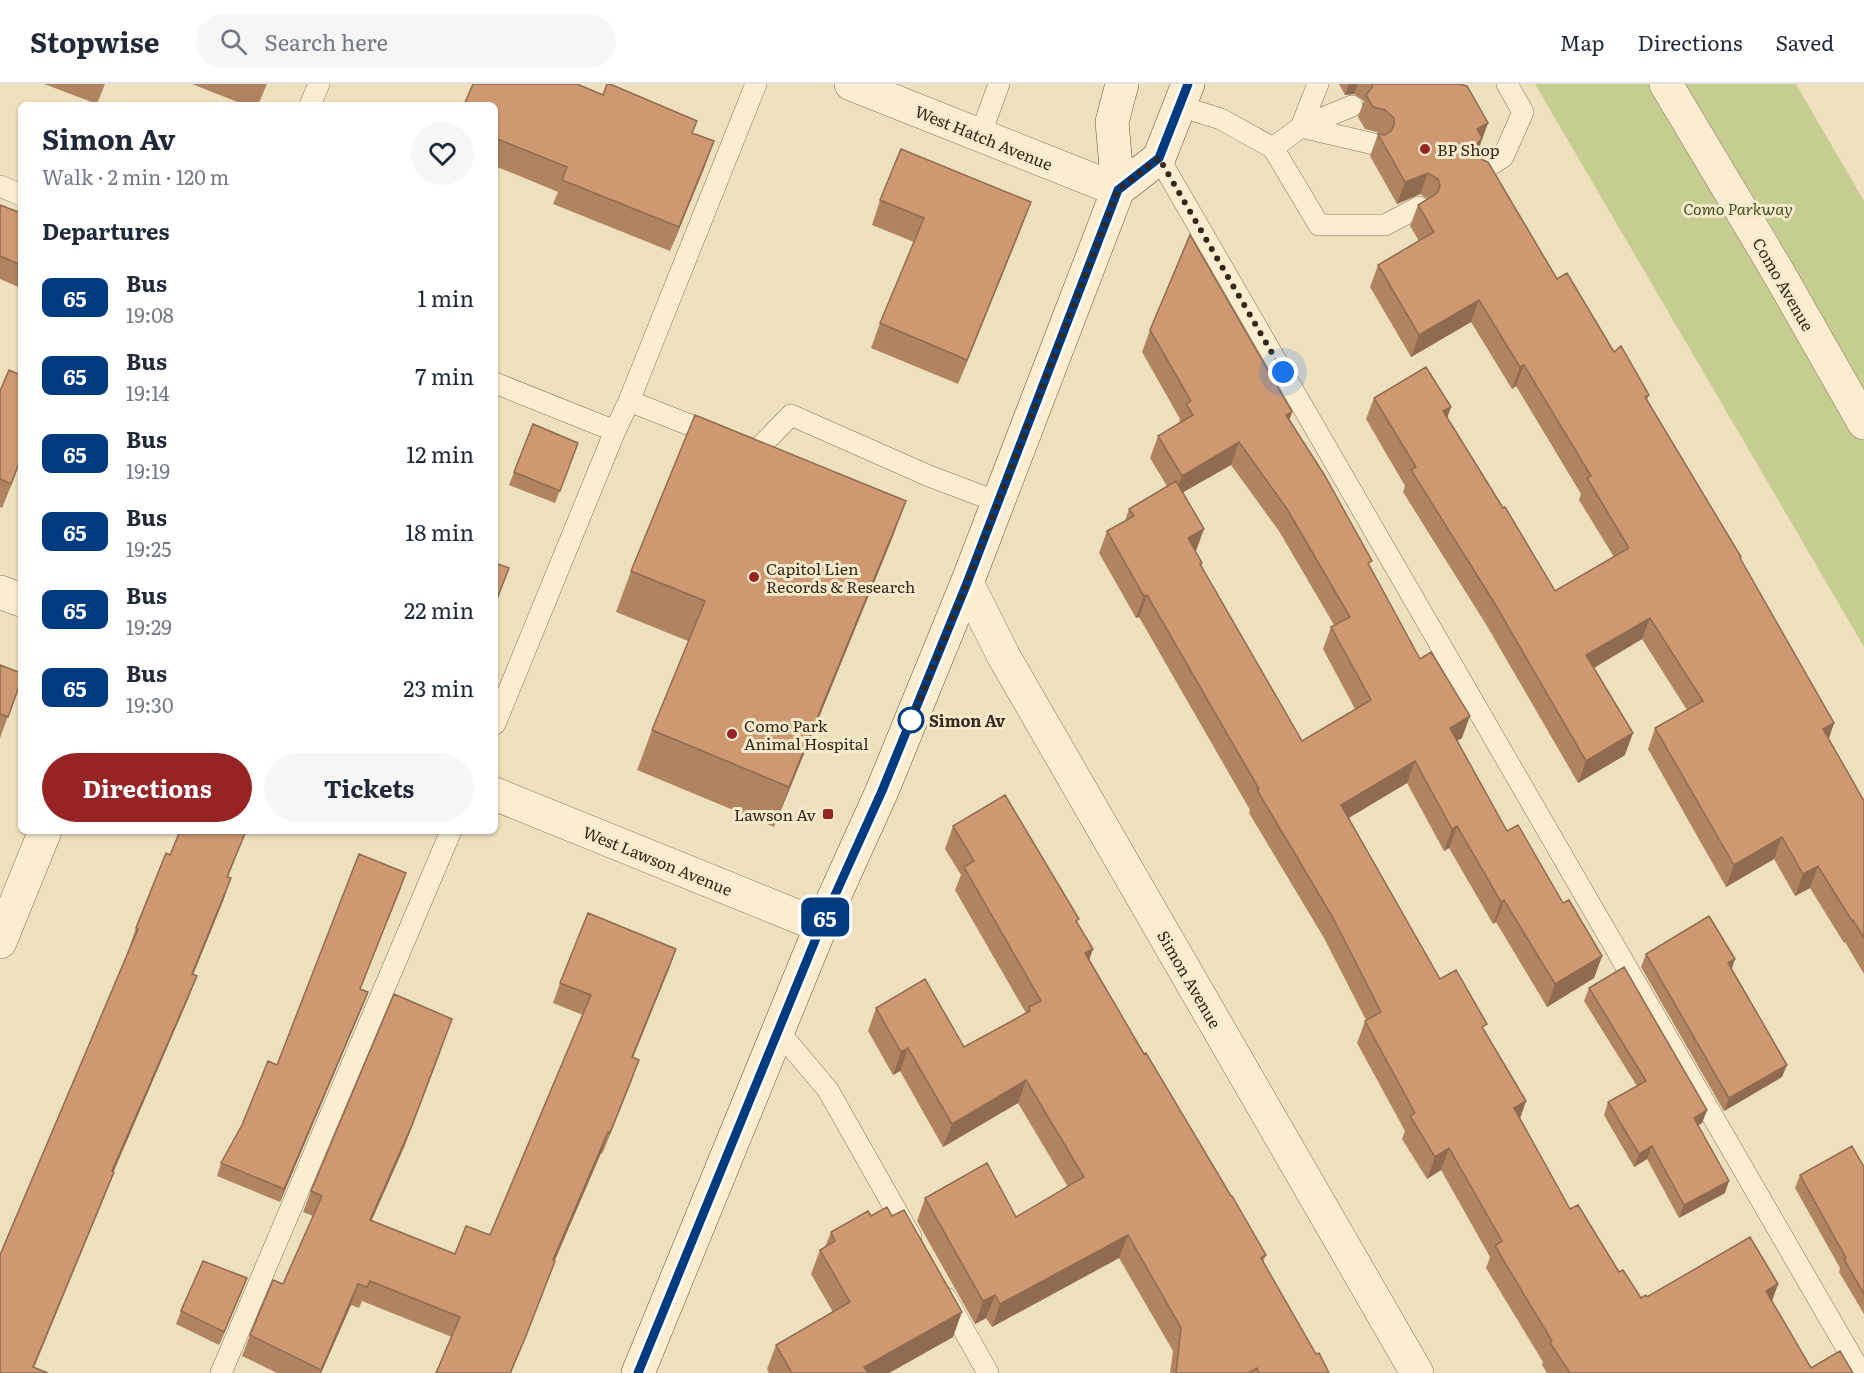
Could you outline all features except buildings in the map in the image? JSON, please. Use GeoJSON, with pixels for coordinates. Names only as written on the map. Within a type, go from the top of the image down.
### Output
{"type":"FeatureCollection","features":[{"type":"Feature","properties":{"kind":"street","name":"West Hatch Avenue"},"geometry":{"type":"LineString","coordinates":[[851,84],[1118,190]]}},
{"type":"Feature","properties":{"kind":"street"},"geometry":{"type":"LineString","coordinates":[[638,1373],[821,926],[882,791],[967,583],[1118,190],[1112,122],[1122,84]]}},
{"type":"Feature","properties":{"kind":"street","name":"Como Avenue"},"geometry":{"type":"LineString","coordinates":[[1666,84],[1778,272],[1864,423]]}},
{"type":"Feature","properties":{"kind":"street"},"geometry":{"type":"LineString","coordinates":[[1118,190],[1159,158],[1184,95]]}},
{"type":"Feature","properties":{"kind":"street","name":"Simon Avenue"},"geometry":{"type":"LineString","coordinates":[[967,583],[1003,655],[1417,1373]]}},
{"type":"Feature","properties":{"kind":"street"},"geometry":{"type":"LineString","coordinates":[[0,592],[18,599]]}},
{"type":"Feature","properties":{"kind":"street","name":"West Lawson Avenue"},"geometry":{"type":"LineString","coordinates":[[498,795],[821,926]]}},
{"type":"Feature","properties":{"kind":"street"},"geometry":{"type":"LineString","coordinates":[[0,942],[44,834]]}},
{"type":"Feature","properties":{"kind":"lane"},"geometry":{"type":"LineString","coordinates":[[311,102],[319,84]]}},
{"type":"Feature","properties":{"kind":"lane"},"geometry":{"type":"LineString","coordinates":[[498,717],[615,430],[629,401],[756,84]]}},
{"type":"Feature","properties":{"kind":"lane"},"geometry":{"type":"LineString","coordinates":[[980,136],[999,84]]}},
{"type":"Feature","properties":{"kind":"lane"},"geometry":{"type":"LineString","coordinates":[[1301,127],[1318,84]]}},
{"type":"Feature","properties":{"kind":"lane"},"geometry":{"type":"LineString","coordinates":[[1480,171],[1503,157],[1523,112],[1507,84]]}},
{"type":"Feature","properties":{"kind":"lane"},"geometry":{"type":"LineString","coordinates":[[1184,95],[1273,148],[1319,225],[1385,225],[1419,207]]}},
{"type":"Feature","properties":{"kind":"lane"},"geometry":{"type":"LineString","coordinates":[[1273,148],[1301,127],[1352,106]]}},
{"type":"Feature","properties":{"kind":"lane"},"geometry":{"type":"LineString","coordinates":[[1301,127],[1374,144]]}},
{"type":"Feature","properties":{"kind":"lane"},"geometry":{"type":"LineString","coordinates":[[1159,158],[1861,1373]]}},
{"type":"Feature","properties":{"kind":"lane"},"geometry":{"type":"LineString","coordinates":[[0,186],[18,194]]}},
{"type":"Feature","properties":{"kind":"lane"},"geometry":{"type":"LineString","coordinates":[[498,384],[615,430]]}},
{"type":"Feature","properties":{"kind":"lane"},"geometry":{"type":"LineString","coordinates":[[629,401],[756,452],[791,414],[929,476],[998,502]]}},
{"type":"Feature","properties":{"kind":"lane"},"geometry":{"type":"LineString","coordinates":[[221,1373],[450,834]]}},
{"type":"Feature","properties":{"kind":"lane"},"geometry":{"type":"LineString","coordinates":[[779,1032],[828,1090],[920,1252]]}},
{"type":"Feature","properties":{"kind":"lane"},"geometry":{"type":"LineString","coordinates":[[937,1282],[988,1373]]}},
{"type":"Feature","properties":{"kind":"green space","name":"Como Parkway"},"geometry":{"type":"Polygon","coordinates":[[[1535,84],[1796,84],[1864,201],[1864,647],[1535,84]]]}},
{"type":"Feature","properties":{"kind":"bus line","name":"65"},"geometry":{"type":"LineString","coordinates":[[638,1373],[821,926],[882,791],[967,583],[1118,190],[1159,158],[1188,84]]}},
{"type":"Feature","properties":{"kind":"place","name":"BP Shop"},"geometry":{"type":"Point","coordinates":[1425,149]}},
{"type":"Feature","properties":{"kind":"place","name":"Capitol Lien Records & Research"},"geometry":{"type":"Point","coordinates":[754,577]}},
{"type":"Feature","properties":{"kind":"place","name":"Simon Av"},"geometry":{"type":"Point","coordinates":[911,720]}},
{"type":"Feature","properties":{"kind":"place","name":"Como Park Animal Hospital"},"geometry":{"type":"Point","coordinates":[732,734]}},
{"type":"Feature","properties":{"kind":"place","name":"Lawson Av"},"geometry":{"type":"Point","coordinates":[828,814]}},
{"type":"Feature","properties":{"kind":"route"},"geometry":{"type":"LineString","coordinates":[[911,720],[908,729],[967,583],[1118,190],[1159,158],[1283,372]]}}]}
